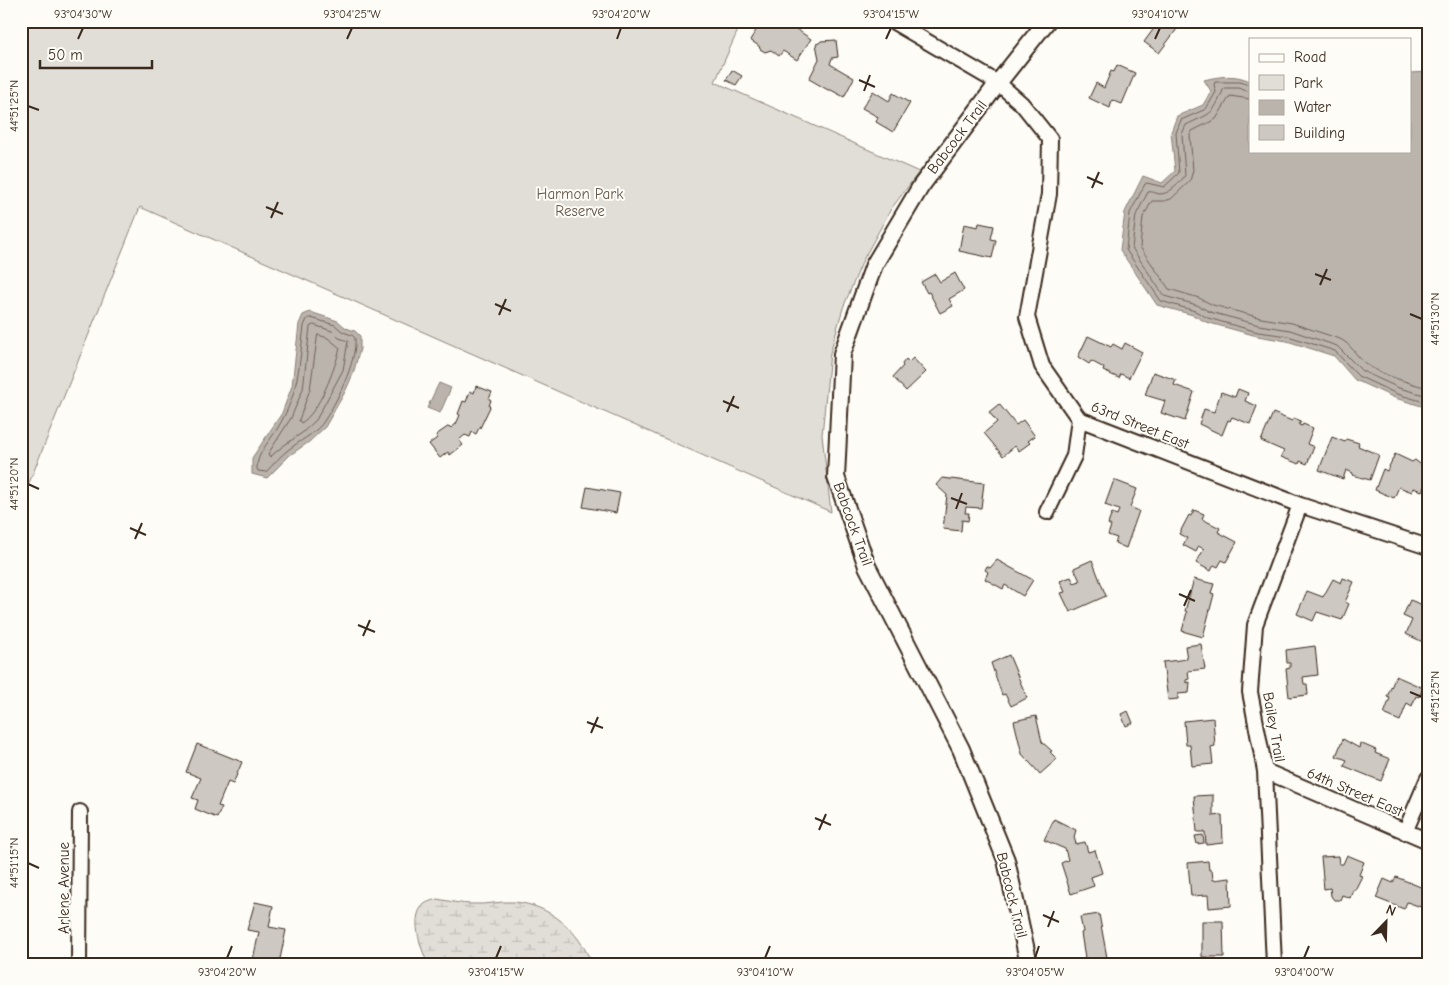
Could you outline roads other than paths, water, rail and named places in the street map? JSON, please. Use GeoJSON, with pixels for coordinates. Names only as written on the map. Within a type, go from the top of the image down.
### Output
{"type":"FeatureCollection","features":[{"type":"Feature","properties":{"kind":"street","name":"63rd Street East"},"geometry":{"type":"LineString","coordinates":[[892,21],[998,83],[1022,104],[1050,139],[1049,194],[1027,317],[1042,366],[1079,419],[1300,505],[1428,547]]}},
{"type":"Feature","properties":{"kind":"street","name":"Babcock Trail"},"geometry":{"type":"LineString","coordinates":[[1029,964],[1006,860],[961,749],[867,566],[836,477],[842,354],[874,265],[921,186],[1047,21]]}},
{"type":"Feature","properties":{"kind":"street"},"geometry":{"type":"LineString","coordinates":[[1047,512],[1074,456],[1079,419]]}},
{"type":"Feature","properties":{"kind":"street","name":"Bailey Trail"},"geometry":{"type":"LineString","coordinates":[[1274,964],[1265,771],[1250,692],[1255,625],[1300,505]]}},
{"type":"Feature","properties":{"kind":"street","name":"64th Street East"},"geometry":{"type":"LineString","coordinates":[[1265,771],[1428,841]]}},
{"type":"Feature","properties":{"kind":"street"},"geometry":{"type":"LineString","coordinates":[[1405,832],[1428,778]]}},
{"type":"Feature","properties":{"kind":"street","name":"Arlene Avenue"},"geometry":{"type":"LineString","coordinates":[[80,812],[80,964]]}},
{"type":"Feature","properties":{"kind":"water"},"geometry":{"type":"Polygon","coordinates":[[[1428,72],[1428,408],[1395,398],[1355,380],[1334,356],[1287,341],[1257,336],[1206,322],[1193,315],[1157,305],[1120,250],[1125,212],[1143,176],[1162,183],[1175,171],[1171,132],[1177,116],[1203,105],[1211,91],[1204,80],[1227,76],[1249,81],[1249,152],[1412,152],[1412,73],[1428,72]]]}},
{"type":"Feature","properties":{"kind":"water"},"geometry":{"type":"Polygon","coordinates":[[[310,312],[338,321],[360,336],[360,349],[353,374],[325,427],[309,442],[290,455],[267,478],[252,474],[252,458],[282,413],[292,386],[299,324],[303,315],[310,312]]]}},
{"type":"Feature","properties":{"kind":"water"},"geometry":{"type":"Polygon","coordinates":[[[439,383],[451,388],[440,413],[427,408],[439,383]]]}},
{"type":"Feature","properties":{"kind":"park label","name":"Harmon Park Reserve"},"geometry":{"type":"Point","coordinates":[580,202]}}]}
